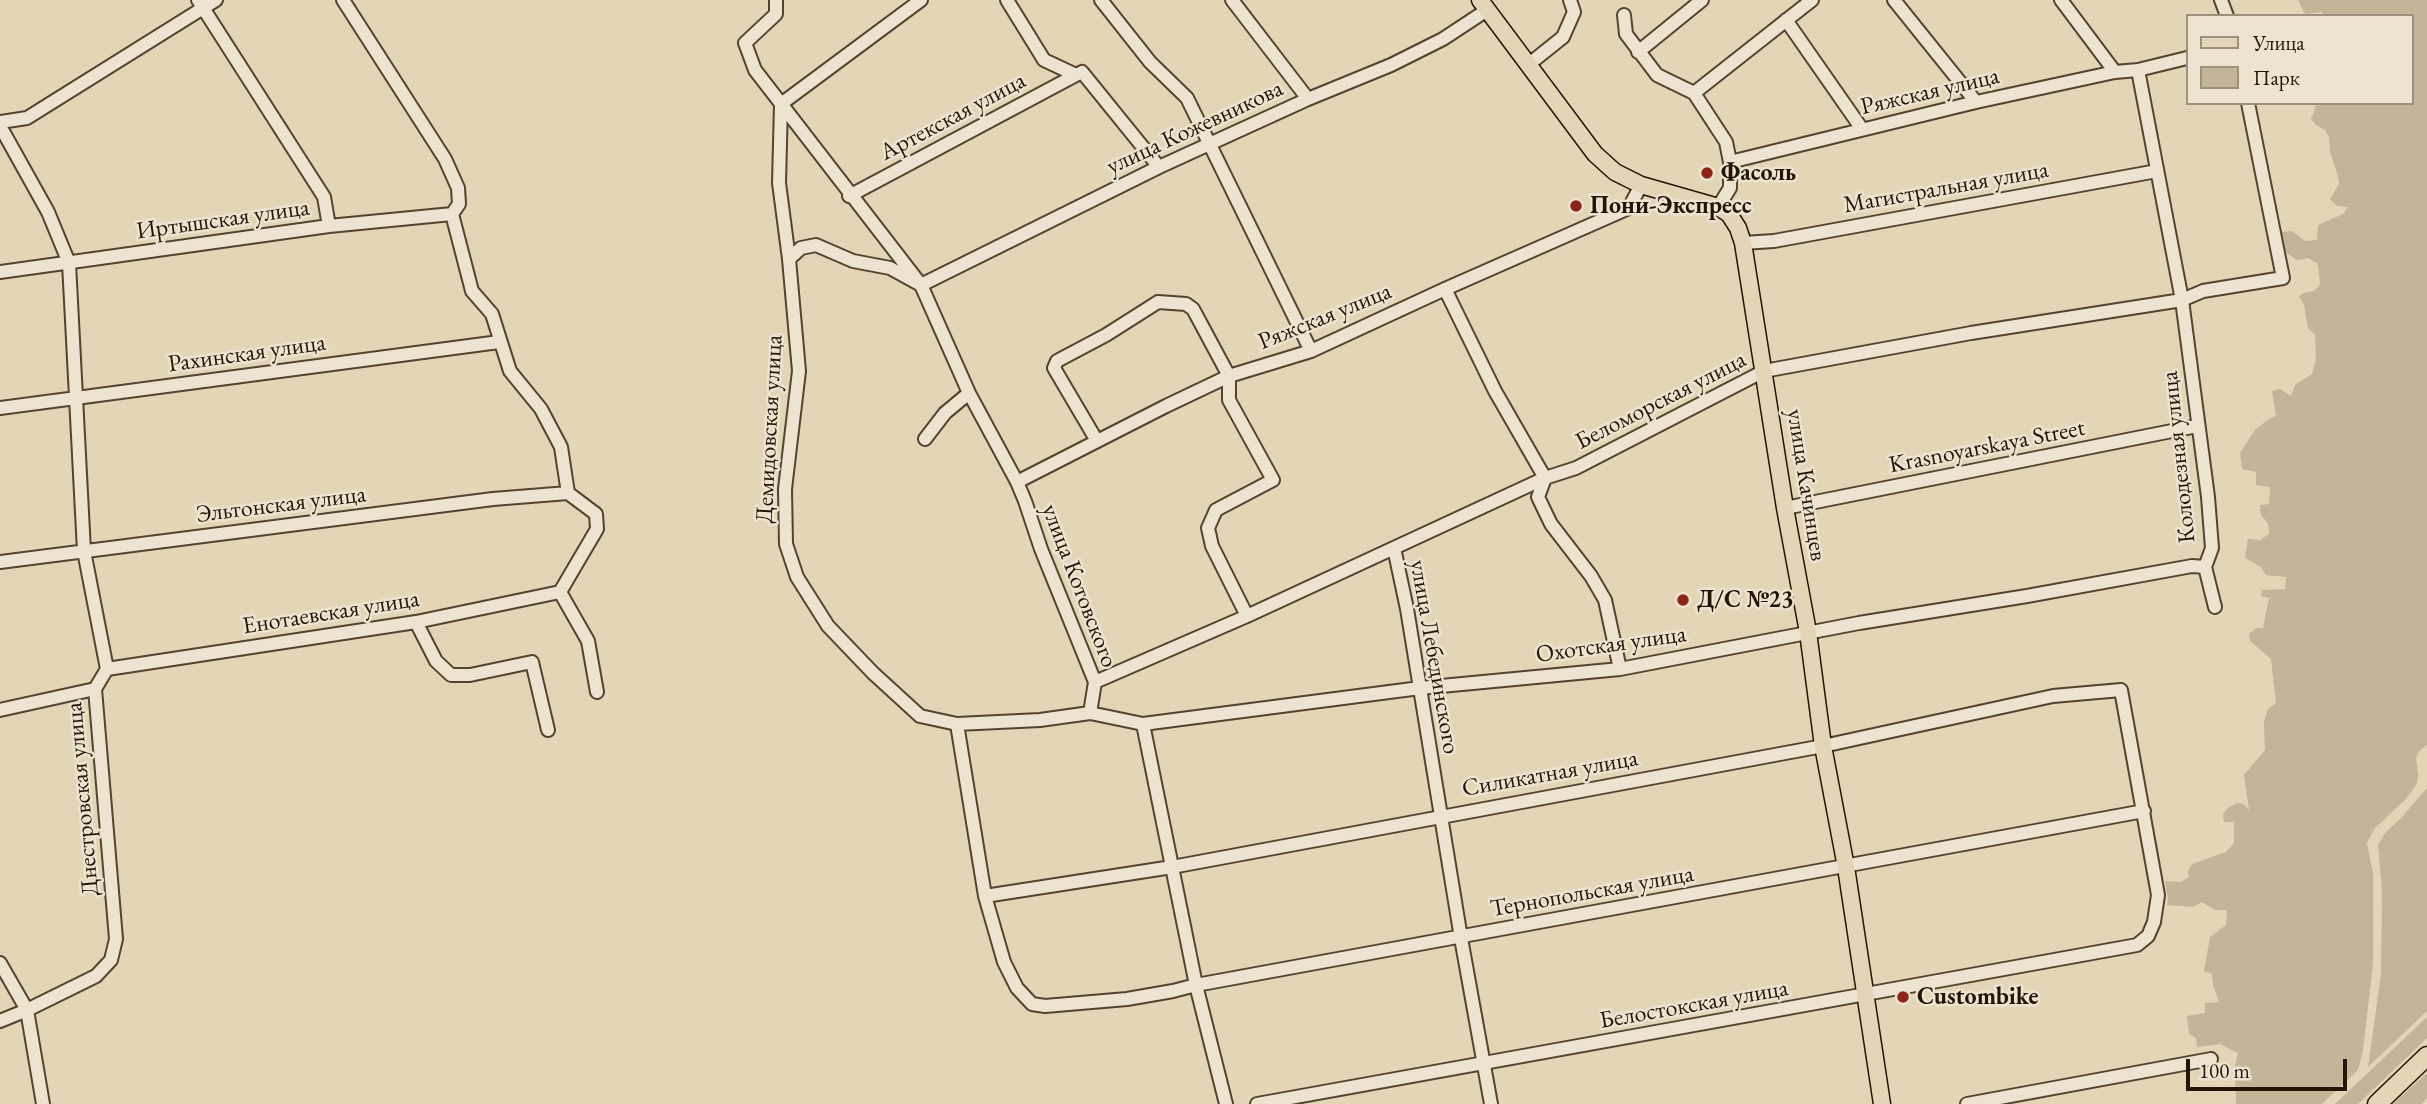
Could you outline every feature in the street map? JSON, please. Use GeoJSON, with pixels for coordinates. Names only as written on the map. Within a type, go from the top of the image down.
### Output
{"type":"FeatureCollection","features":[{"type":"Feature","properties":{"kind":"highway"},"geometry":{"type":"LineString","coordinates":[[2377,1104],[2427,1056]]}},
{"type":"Feature","properties":{"kind":"main road"},"geometry":{"type":"LineString","coordinates":[[1483,5],[1595,154],[1615,172],[1641,185],[1718,207]]}},
{"type":"Feature","properties":{"kind":"main road","name":"улица Качинцев"},"geometry":{"type":"LineString","coordinates":[[1718,207],[1729,214],[1743,243],[1846,867],[1882,1104]]}},
{"type":"Feature","properties":{"kind":"street"},"geometry":{"type":"LineString","coordinates":[[0,124],[27,118],[200,4],[216,0]]}},
{"type":"Feature","properties":{"kind":"street"},"geometry":{"type":"LineString","coordinates":[[343,0],[445,159],[458,188],[458,204],[452,214],[472,291],[492,314],[510,371],[541,409],[561,447],[568,493],[596,514],[597,529],[560,592],[588,641],[597,692]]}},
{"type":"Feature","properties":{"kind":"street","name":"улица Котовского"},"geometry":{"type":"LineString","coordinates":[[776,0],[776,14],[745,43],[755,70],[849,196],[921,285],[970,393],[1017,482],[1095,682],[1090,713]]}},
{"type":"Feature","properties":{"kind":"street"},"geometry":{"type":"LineString","coordinates":[[781,104],[921,0]]}},
{"type":"Feature","properties":{"kind":"street"},"geometry":{"type":"LineString","coordinates":[[1007,0],[1044,60],[1076,75],[1082,72],[1159,167]]}},
{"type":"Feature","properties":{"kind":"street"},"geometry":{"type":"LineString","coordinates":[[1101,0],[1150,62],[1187,98],[1311,351]]}},
{"type":"Feature","properties":{"kind":"street"},"geometry":{"type":"LineString","coordinates":[[1528,65],[1563,37],[1574,12],[1570,0]]}},
{"type":"Feature","properties":{"kind":"street"},"geometry":{"type":"LineString","coordinates":[[1694,93],[1812,0]]}},
{"type":"Feature","properties":{"kind":"street"},"geometry":{"type":"LineString","coordinates":[[2061,0],[2115,72]]}},
{"type":"Feature","properties":{"kind":"street"},"geometry":{"type":"LineString","coordinates":[[1238,2],[1308,99]]}},
{"type":"Feature","properties":{"kind":"street"},"geometry":{"type":"LineString","coordinates":[[1898,2],[1976,102]]}},
{"type":"Feature","properties":{"kind":"street"},"geometry":{"type":"LineString","coordinates":[[1639,52],[1693,3]]}},
{"type":"Feature","properties":{"kind":"street"},"geometry":{"type":"LineString","coordinates":[[200,4],[324,197],[329,226]]}},
{"type":"Feature","properties":{"kind":"street","name":"улица Кожевникова"},"geometry":{"type":"LineString","coordinates":[[921,285],[1159,167],[1308,99],[1391,65],[1433,44],[1483,5]]}},
{"type":"Feature","properties":{"kind":"street"},"geometry":{"type":"LineString","coordinates":[[1624,15],[1626,34],[1657,75],[1694,93],[1726,142],[1730,162],[1730,188],[1718,207]]}},
{"type":"Feature","properties":{"kind":"street"},"geometry":{"type":"LineString","coordinates":[[1786,20],[1862,129]]}},
{"type":"Feature","properties":{"kind":"street","name":"Ряжская улица"},"geometry":{"type":"LineString","coordinates":[[1730,162],[1976,102],[2115,72],[2138,71],[2186,58]]}},
{"type":"Feature","properties":{"kind":"street","name":"Колодезная улица"},"geometry":{"type":"LineString","coordinates":[[2138,71],[2182,300],[2208,497],[2212,548],[2206,567],[2215,607]]}},
{"type":"Feature","properties":{"kind":"street","name":"Артекская улица"},"geometry":{"type":"LineString","coordinates":[[849,196],[1076,75]]}},
{"type":"Feature","properties":{"kind":"street","name":"Демидовская улица"},"geometry":{"type":"LineString","coordinates":[[781,104],[779,183],[799,371],[785,489],[786,544],[797,577],[828,626],[882,682],[920,716],[957,724],[1040,720],[1090,713]]}},
{"type":"Feature","properties":{"kind":"street","name":"Беломорская улица"},"geometry":{"type":"LineString","coordinates":[[1095,682],[1247,616],[1545,478],[1576,468],[1764,371],[1971,333],[2182,300],[2203,291],[2283,278],[2248,105]]}},
{"type":"Feature","properties":{"kind":"street","name":"Днестровская улица"},"geometry":{"type":"LineString","coordinates":[[0,124],[47,212],[69,263],[84,551],[107,669],[95,689],[116,939],[111,960],[96,976],[0,1021]]}},
{"type":"Feature","properties":{"kind":"street","name":"Магистральная улица"},"geometry":{"type":"LineString","coordinates":[[1743,243],[1774,241],[2157,171]]}},
{"type":"Feature","properties":{"kind":"street","name":"Ряжская улица"},"geometry":{"type":"LineString","coordinates":[[1017,482],[1166,405],[1229,376],[1311,351],[1629,208],[1641,185]]}},
{"type":"Feature","properties":{"kind":"street","name":"Иртышская улица"},"geometry":{"type":"LineString","coordinates":[[0,272],[329,226],[452,214]]}},
{"type":"Feature","properties":{"kind":"street"},"geometry":{"type":"LineString","coordinates":[[789,259],[802,248],[816,245],[853,261],[890,268],[921,285]]}},
{"type":"Feature","properties":{"kind":"street"},"geometry":{"type":"LineString","coordinates":[[1445,289],[1495,391],[1545,478],[1538,497],[1551,524],[1591,576],[1605,600],[1620,669]]}},
{"type":"Feature","properties":{"kind":"street"},"geometry":{"type":"LineString","coordinates":[[1097,441],[1054,369],[1057,361],[1158,302],[1186,304],[1193,309],[1229,376],[1229,400],[1273,480],[1216,510],[1208,528],[1212,546],[1247,616]]}},
{"type":"Feature","properties":{"kind":"street","name":"Рахинская улица"},"geometry":{"type":"LineString","coordinates":[[0,408],[499,342]]}},
{"type":"Feature","properties":{"kind":"street"},"geometry":{"type":"LineString","coordinates":[[925,439],[945,413],[970,393]]}},
{"type":"Feature","properties":{"kind":"street","name":"Krasnoyarskaya Street"},"geometry":{"type":"LineString","coordinates":[[1785,508],[2197,426]]}},
{"type":"Feature","properties":{"kind":"street","name":"Эльтонская улица"},"geometry":{"type":"LineString","coordinates":[[0,562],[480,501],[568,493]]}},
{"type":"Feature","properties":{"kind":"street","name":"улица Лебединского"},"geometry":{"type":"LineString","coordinates":[[1394,548],[1491,1104]]}},
{"type":"Feature","properties":{"kind":"street","name":"Охотская улица"},"geometry":{"type":"LineString","coordinates":[[1143,724],[1420,688],[1620,669],[1808,632],[2192,566],[2206,567]]}},
{"type":"Feature","properties":{"kind":"street","name":"Енотаевская улица"},"geometry":{"type":"LineString","coordinates":[[107,669],[416,622],[560,592]]}},
{"type":"Feature","properties":{"kind":"street"},"geometry":{"type":"LineString","coordinates":[[416,622],[436,661],[450,675],[470,675],[532,662],[548,730]]}},
{"type":"Feature","properties":{"kind":"street"},"geometry":{"type":"LineString","coordinates":[[0,710],[95,689]]}},
{"type":"Feature","properties":{"kind":"street","name":"Силикатная улица"},"geometry":{"type":"LineString","coordinates":[[985,896],[1172,867],[1824,746],[2053,696],[2121,690],[2144,811]]}},
{"type":"Feature","properties":{"kind":"street"},"geometry":{"type":"LineString","coordinates":[[1090,713],[1143,724],[1196,985],[1226,1104]]}},
{"type":"Feature","properties":{"kind":"street"},"geometry":{"type":"LineString","coordinates":[[957,724],[985,896]]}},
{"type":"Feature","properties":{"kind":"street","name":"Тернопольская улица"},"geometry":{"type":"LineString","coordinates":[[985,896],[1004,962],[1017,988],[1032,1004],[1045,1006],[1126,999],[2144,811]]}},
{"type":"Feature","properties":{"kind":"street","name":"Белостокская улица"},"geometry":{"type":"LineString","coordinates":[[1257,1104],[2137,945],[2148,936],[2151,929],[2158,895],[2144,811]]}},
{"type":"Feature","properties":{"kind":"street"},"geometry":{"type":"LineString","coordinates":[[0,963],[27,1010],[43,1104]]}},
{"type":"Feature","properties":{"kind":"street"},"geometry":{"type":"LineString","coordinates":[[1967,1104],[2211,1059]]}},
{"type":"Feature","properties":{"kind":"green space"},"geometry":{"type":"Polygon","coordinates":[[[2298,0],[2427,0],[2427,745],[2419,751],[2416,758],[2417,784],[2405,800],[2375,828],[2367,843],[2373,873],[2373,964],[2363,1050],[2358,1070],[2322,1104],[2236,1104],[2235,1065],[2238,1053],[2220,1044],[2197,1047],[2196,1038],[2189,1034],[2187,1016],[2205,1013],[2205,1003],[2219,1002],[2212,974],[2204,971],[2210,937],[2226,925],[2227,910],[2215,910],[2202,902],[2193,907],[2167,905],[2165,881],[2181,882],[2189,877],[2188,871],[2192,864],[2226,852],[2234,843],[2234,822],[2224,822],[2223,814],[2238,803],[2249,810],[2244,775],[2265,750],[2264,721],[2268,709],[2276,703],[2271,659],[2250,641],[2249,634],[2256,628],[2263,628],[2269,598],[2261,596],[2262,590],[2285,589],[2286,577],[2266,575],[2261,567],[2245,558],[2248,539],[2260,540],[2269,534],[2268,523],[2261,515],[2260,505],[2269,504],[2270,487],[2256,485],[2256,472],[2242,469],[2240,453],[2255,430],[2276,416],[2272,391],[2280,389],[2291,396],[2295,385],[2312,374],[2316,360],[2315,334],[2308,329],[2304,305],[2299,296],[2314,291],[2320,285],[2318,264],[2308,258],[2297,260],[2288,254],[2282,248],[2282,232],[2292,231],[2305,241],[2317,240],[2318,225],[2343,214],[2348,207],[2337,206],[2330,199],[2339,184],[2338,176],[2330,152],[2329,137],[2325,130],[2311,119],[2316,105],[2413,105],[2413,14],[2305,14],[2298,0]]]}},
{"type":"Feature","properties":{"kind":"green space"},"geometry":{"type":"Polygon","coordinates":[[[2427,788],[2427,1011],[2368,1067],[2381,974],[2382,891],[2378,845],[2385,833],[2427,788]]]}},
{"type":"Feature","properties":{"kind":"green space"},"geometry":{"type":"Polygon","coordinates":[[[2427,1017],[2427,1038],[2358,1104],[2335,1104],[2427,1017]]]}},
{"type":"Feature","properties":{"kind":"green space"},"geometry":{"type":"Polygon","coordinates":[[[2427,1073],[2427,1098],[2422,1104],[2393,1104],[2427,1073]]]}},
{"type":"Feature","properties":{"kind":"place","name":"Фасоль"},"geometry":{"type":"Point","coordinates":[1707,173]}},
{"type":"Feature","properties":{"kind":"place","name":"Пони-Экспресс"},"geometry":{"type":"Point","coordinates":[1576,206]}},
{"type":"Feature","properties":{"kind":"place","name":"Д/С №23"},"geometry":{"type":"Point","coordinates":[1683,600]}},
{"type":"Feature","properties":{"kind":"place","name":"Custombike"},"geometry":{"type":"Point","coordinates":[1903,997]}}]}
